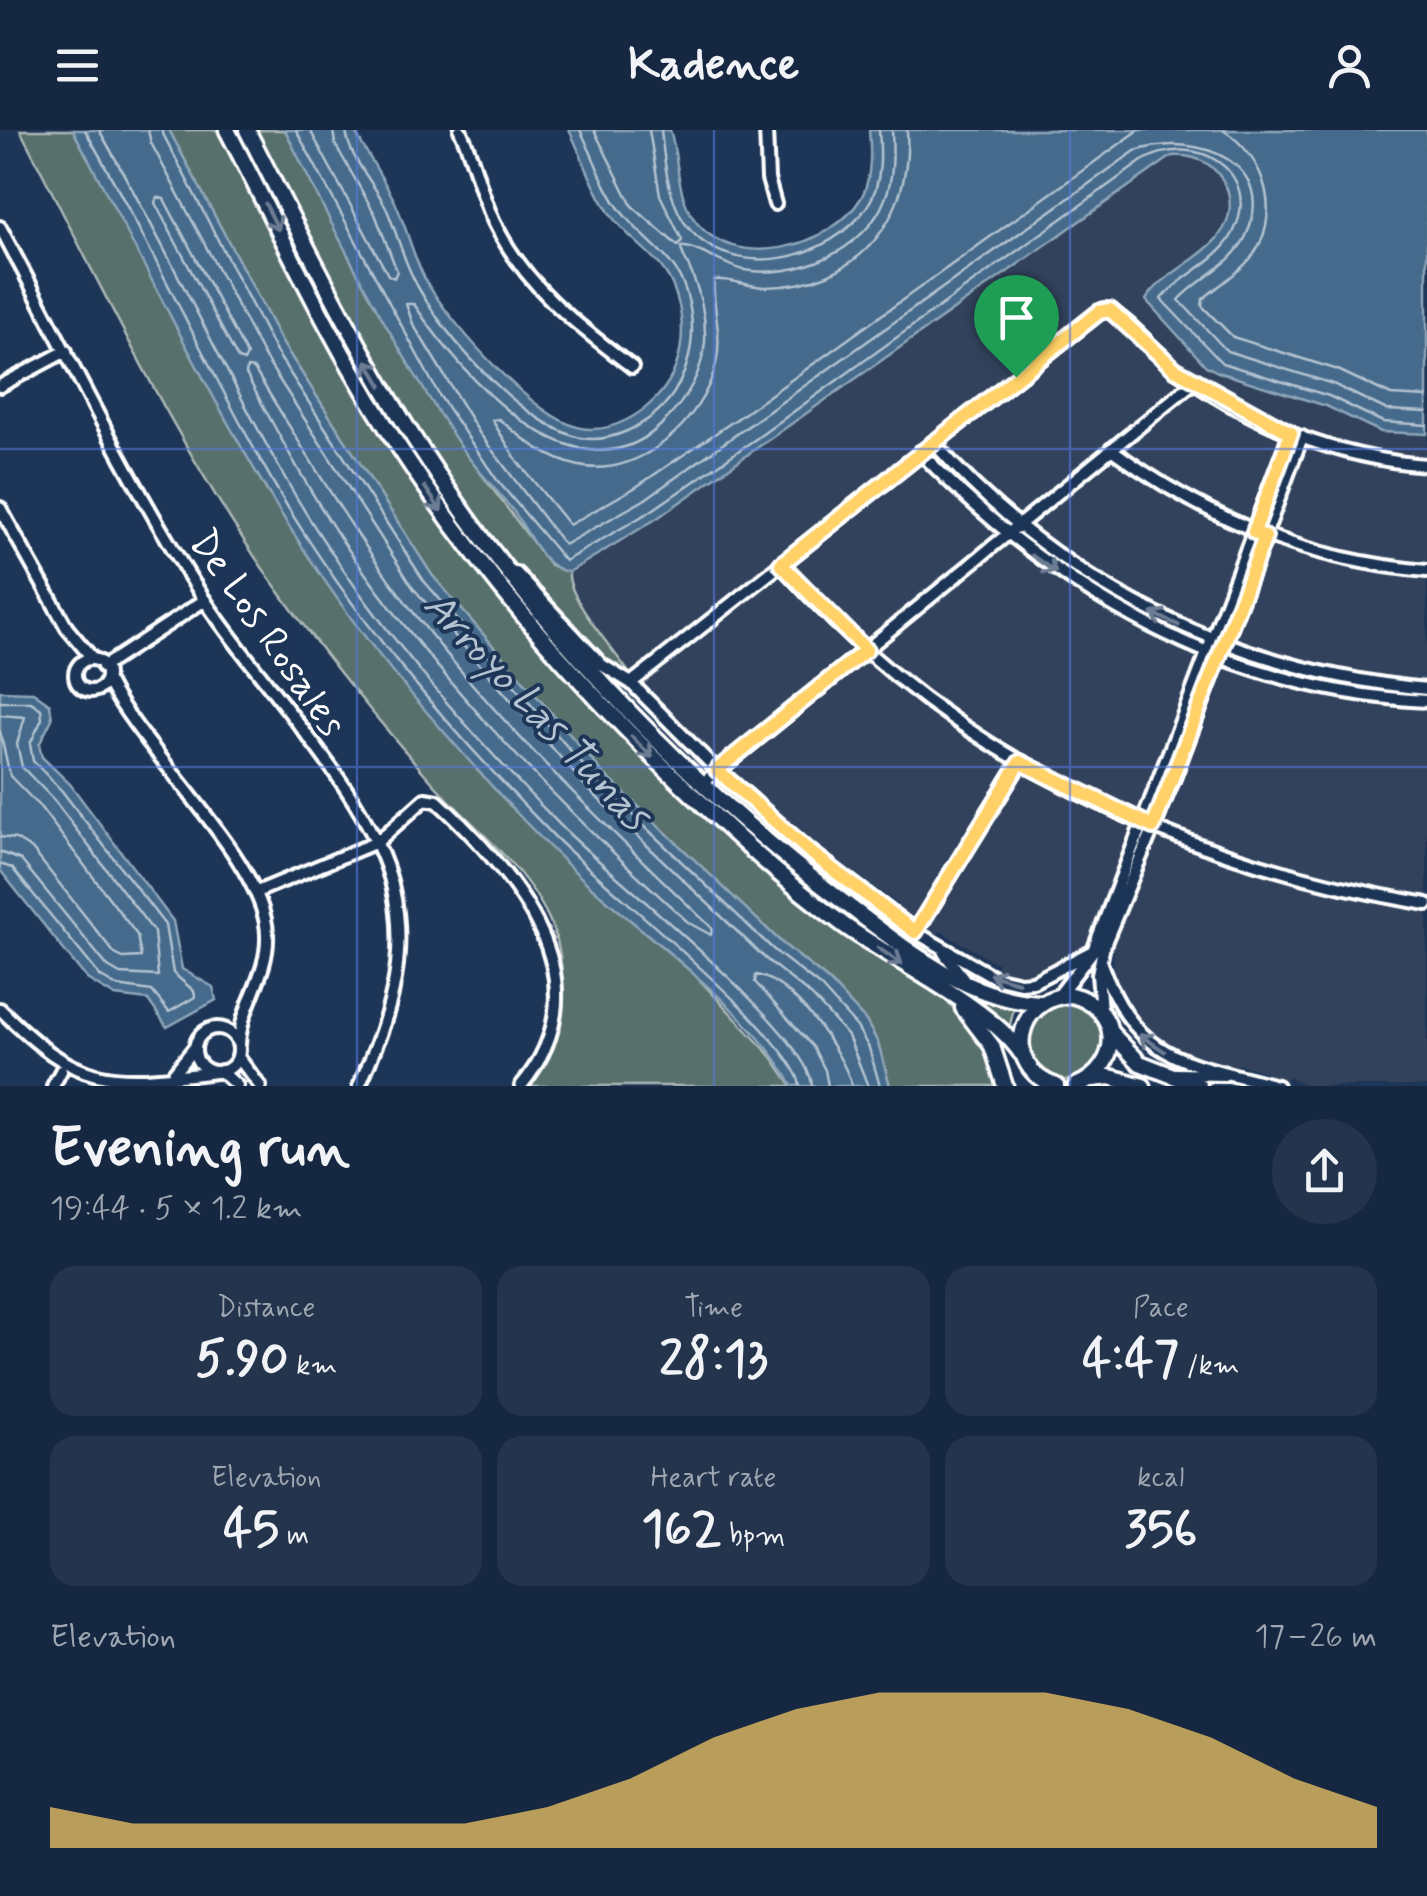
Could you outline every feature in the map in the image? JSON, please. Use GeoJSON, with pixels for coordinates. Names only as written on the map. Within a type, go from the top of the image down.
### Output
{"type":"FeatureCollection","features":[{"type":"Feature","properties":{"kind":"street"},"geometry":{"type":"LineString","coordinates":[[228,130],[361,386],[442,512],[511,604],[640,746],[769,865],[846,926],[998,1024],[1038,1078],[1056,1086]]}},
{"type":"Feature","properties":{"kind":"street"},"geometry":{"type":"LineString","coordinates":[[247,130],[364,356],[418,444],[493,552],[587,666],[704,782],[802,871],[971,988],[1003,1000],[1040,1002],[1059,995],[1082,998],[1102,1011]]}},
{"type":"Feature","properties":{"kind":"street"},"geometry":{"type":"LineString","coordinates":[[460,130],[495,224],[525,273],[564,316],[632,367]]}},
{"type":"Feature","properties":{"kind":"street"},"geometry":{"type":"LineString","coordinates":[[766,130],[768,179],[775,204]]}},
{"type":"Feature","properties":{"kind":"street","name":"De Los Rosales"},"geometry":{"type":"LineString","coordinates":[[0,227],[147,505],[204,600],[355,804],[377,842],[393,887],[399,944],[385,1030],[360,1086]]}},
{"type":"Feature","properties":{"kind":"street"},"geometry":{"type":"LineString","coordinates":[[631,682],[1104,309],[1194,382],[1297,435],[1368,456],[1427,465]]}},
{"type":"Feature","properties":{"kind":"street"},"geometry":{"type":"LineString","coordinates":[[0,386],[66,352]]}},
{"type":"Feature","properties":{"kind":"street"},"geometry":{"type":"LineString","coordinates":[[704,782],[1194,382]]}},
{"type":"Feature","properties":{"kind":"street"},"geometry":{"type":"LineString","coordinates":[[1059,995],[1098,950],[1297,435]]}},
{"type":"Feature","properties":{"kind":"street"},"geometry":{"type":"LineString","coordinates":[[932,442],[1018,526],[1139,607],[1218,642],[1328,674],[1427,689]]}},
{"type":"Feature","properties":{"kind":"street"},"geometry":{"type":"LineString","coordinates":[[1110,449],[1184,500],[1260,535],[1364,563],[1427,571]]}},
{"type":"Feature","properties":{"kind":"street"},"geometry":{"type":"LineString","coordinates":[[920,452],[1006,536],[1076,586],[1214,655],[1328,687],[1427,701]]}},
{"type":"Feature","properties":{"kind":"street"},"geometry":{"type":"LineString","coordinates":[[0,508],[67,628],[104,667],[126,715],[259,892],[267,952],[238,1051],[218,1072],[166,1082],[110,1086],[61,1071],[0,1009]]}},
{"type":"Feature","properties":{"kind":"street"},"geometry":{"type":"LineString","coordinates":[[493,552],[536,591],[602,665],[631,682],[717,770],[810,852],[915,932],[994,977],[1020,983],[1032,982],[1098,950]]}},
{"type":"Feature","properties":{"kind":"street"},"geometry":{"type":"LineString","coordinates":[[781,564],[866,650],[929,702],[1020,762],[1147,825],[1299,878],[1427,904]]}},
{"type":"Feature","properties":{"kind":"street"},"geometry":{"type":"LineString","coordinates":[[104,667],[204,600]]}},
{"type":"Feature","properties":{"kind":"street"},"geometry":{"type":"LineString","coordinates":[[67,628],[74,668],[89,691],[126,715]]}},
{"type":"Feature","properties":{"kind":"street"},"geometry":{"type":"LineString","coordinates":[[74,668],[80,660],[92,658]]}},
{"type":"Feature","properties":{"kind":"street"},"geometry":{"type":"LineString","coordinates":[[89,691],[103,690],[108,682]]}},
{"type":"Feature","properties":{"kind":"street"},"geometry":{"type":"LineString","coordinates":[[915,932],[1020,762]]}},
{"type":"Feature","properties":{"kind":"street"},"geometry":{"type":"LineString","coordinates":[[259,892],[377,842],[425,798],[437,800],[515,883],[536,915],[550,949],[553,1001],[540,1056],[520,1086]]}},
{"type":"Feature","properties":{"kind":"street"},"geometry":{"type":"LineString","coordinates":[[940,947],[971,988]]}},
{"type":"Feature","properties":{"kind":"street"},"geometry":{"type":"LineString","coordinates":[[1098,950],[1102,1011],[1112,1034],[1127,1052],[1159,1073],[1199,1086]]}},
{"type":"Feature","properties":{"kind":"street"},"geometry":{"type":"LineString","coordinates":[[1098,950],[1121,1008],[1142,1038],[1165,1052],[1277,1086]]}},
{"type":"Feature","properties":{"kind":"street"},"geometry":{"type":"LineString","coordinates":[[948,994],[983,1030],[1006,1086]]}},
{"type":"Feature","properties":{"kind":"street"},"geometry":{"type":"LineString","coordinates":[[1024,1086],[1025,1020],[1040,1002]]}},
{"type":"Feature","properties":{"kind":"street"},"geometry":{"type":"LineString","coordinates":[[166,1082],[204,1033],[248,1012]]}},
{"type":"Feature","properties":{"kind":"street"},"geometry":{"type":"LineString","coordinates":[[216,1028],[228,1031],[260,1086]]}},
{"type":"Feature","properties":{"kind":"street"},"geometry":{"type":"LineString","coordinates":[[1092,1079],[1108,1060],[1112,1034]]}},
{"type":"Feature","properties":{"kind":"street"},"geometry":{"type":"LineString","coordinates":[[196,1044],[199,1062],[237,1086]]}},
{"type":"Feature","properties":{"kind":"street"},"geometry":{"type":"LineString","coordinates":[[52,1086],[61,1071]]}},
{"type":"Feature","properties":{"kind":"street"},"geometry":{"type":"LineString","coordinates":[[1159,1073],[1240,1076]]}},
{"type":"Feature","properties":{"kind":"street"},"geometry":{"type":"LineString","coordinates":[[1077,1086],[1110,1077],[1144,1086]]}},
{"type":"Feature","properties":{"kind":"shaded area"},"geometry":{"type":"Polygon","coordinates":[[[1180,155],[1200,159],[1222,178],[1229,193],[1227,223],[1220,236],[1148,296],[1300,397],[1381,432],[1427,434],[1427,1086],[1309,1086],[1287,1077],[1284,1085],[1267,1080],[1269,1073],[1239,1064],[1236,1072],[1171,1051],[1135,1024],[1113,975],[1114,945],[1093,936],[1085,950],[1020,979],[994,971],[998,964],[940,931],[936,938],[893,912],[898,904],[853,872],[848,879],[653,701],[585,613],[568,580],[569,572],[762,446],[1160,161],[1180,155]]]}},
{"type":"Feature","properties":{"kind":"green space"},"geometry":{"type":"Polygon","coordinates":[[[20,130],[73,130],[267,491],[517,812],[586,882],[693,973],[772,1057],[792,1086],[529,1086],[549,1053],[562,993],[560,953],[545,912],[518,871],[432,782],[353,689],[243,539],[174,425],[20,130]]]}},
{"type":"Feature","properties":{"kind":"green space"},"geometry":{"type":"Polygon","coordinates":[[[169,130],[220,130],[421,492],[518,622],[598,713],[763,867],[850,937],[945,1000],[975,1028],[999,1086],[890,1086],[878,1043],[866,1021],[828,980],[782,943],[603,773],[432,575],[283,344],[169,130]]]}},
{"type":"Feature","properties":{"kind":"green space"},"geometry":{"type":"Polygon","coordinates":[[[234,130],[240,130],[397,422],[626,715],[925,967],[983,1001],[1014,1008],[1010,1025],[922,974],[834,912],[747,841],[664,764],[585,681],[447,509],[391,424],[234,130]]]}},
{"type":"Feature","properties":{"kind":"green space"},"geometry":{"type":"Polygon","coordinates":[[[255,130],[285,130],[394,335],[461,447],[550,565],[569,572],[583,609],[630,674],[619,672],[598,657],[511,562],[468,507],[400,403],[255,130]]]}},
{"type":"Feature","properties":{"kind":"green space"},"geometry":{"type":"Polygon","coordinates":[[[721,782],[830,878],[951,968],[828,883],[716,786],[721,782]]]}},
{"type":"Feature","properties":{"kind":"green space"},"geometry":{"type":"Polygon","coordinates":[[[1066,1000],[1081,1003],[1094,1012],[1103,1025],[1103,1055],[1094,1068],[1081,1077],[1066,1080],[1051,1077],[1038,1068],[1029,1055],[1026,1040],[1029,1025],[1038,1012],[1051,1003],[1066,1000]]]}},
{"type":"Feature","properties":{"kind":"water","name":"Arroyo Las Tunas"},"geometry":{"type":"Polygon","coordinates":[[[73,130],[169,130],[283,344],[432,575],[603,773],[782,943],[828,980],[866,1021],[878,1043],[890,1086],[792,1086],[776,1059],[728,1005],[565,862],[412,695],[360,631],[269,494],[188,350],[73,130]]]}},
{"type":"Feature","properties":{"kind":"water"},"geometry":{"type":"Polygon","coordinates":[[[285,130],[354,130],[395,202],[423,276],[458,325],[524,394],[570,424],[590,429],[626,420],[656,398],[672,375],[682,334],[679,306],[670,280],[606,208],[569,130],[670,130],[681,187],[694,219],[711,236],[732,246],[756,250],[805,241],[847,216],[867,182],[869,130],[1427,130],[1427,434],[1381,432],[1326,406],[1206,366],[1146,300],[1223,230],[1229,215],[1229,197],[1222,179],[1209,165],[1191,157],[1172,156],[656,519],[569,572],[544,557],[436,409],[367,292],[285,130]]]}},
{"type":"Feature","properties":{"kind":"water"},"geometry":{"type":"Polygon","coordinates":[[[0,691],[33,692],[50,704],[52,719],[39,745],[42,757],[70,784],[173,921],[182,969],[213,987],[216,1000],[167,1027],[148,1000],[115,996],[87,979],[0,870],[0,691]]]}},
{"type":"Feature","properties":{"kind":"route"},"geometry":{"type":"LineString","coordinates":[[1110,310],[1175,369],[1248,413],[1291,433],[1254,532],[1265,537],[1153,827],[1079,795],[1020,762],[915,932],[834,872],[717,770],[866,650],[810,598],[781,564],[1016,377],[1099,312],[1110,310]]}}]}
